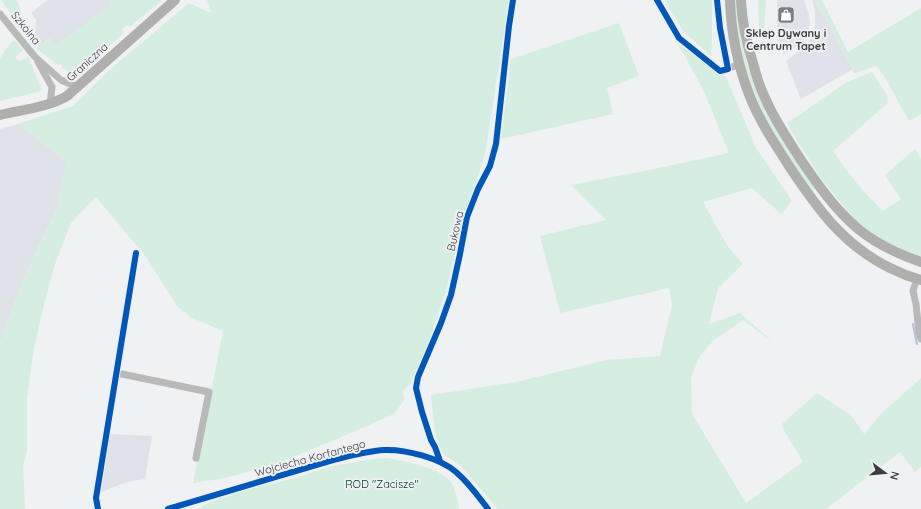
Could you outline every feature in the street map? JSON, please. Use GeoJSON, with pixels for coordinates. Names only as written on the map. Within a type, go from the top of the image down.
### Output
{"type":"FeatureCollection","features":[{"type":"Feature","properties":{"kind":"main road","name":"Graniczna"},"geometry":{"type":"LineString","coordinates":[[0,115],[50,104],[67,96],[175,0]]}},
{"type":"Feature","properties":{"kind":"main road"},"geometry":{"type":"LineString","coordinates":[[730,0],[730,16],[739,64],[751,99],[767,130],[788,165],[818,208],[853,245],[863,253],[887,267],[919,279]]}},
{"type":"Feature","properties":{"kind":"main road"},"geometry":{"type":"LineString","coordinates":[[741,0],[743,27],[747,44],[766,100],[777,121],[811,175],[827,198],[844,217],[858,229],[870,238],[896,253],[921,262]]}},
{"type":"Feature","properties":{"kind":"street","name":"Bukowa"},"geometry":{"type":"LineString","coordinates":[[440,462],[431,440],[416,388],[418,377],[451,295],[467,217],[478,189],[490,166],[496,144],[513,0]]}},
{"type":"Feature","properties":{"kind":"street"},"geometry":{"type":"LineString","coordinates":[[657,0],[680,38],[720,71],[739,64]]}},
{"type":"Feature","properties":{"kind":"street","name":"Szkolna"},"geometry":{"type":"LineString","coordinates":[[0,14],[35,57],[61,80],[77,87]]}},
{"type":"Feature","properties":{"kind":"street","name":"Szkolna"},"geometry":{"type":"LineString","coordinates":[[35,57],[52,88],[50,104]]}},
{"type":"Feature","properties":{"kind":"street"},"geometry":{"type":"LineString","coordinates":[[98,509],[96,498],[136,253]]}},
{"type":"Feature","properties":{"kind":"street"},"geometry":{"type":"LineString","coordinates":[[919,279],[913,290],[921,339]]}},
{"type":"Feature","properties":{"kind":"street"},"geometry":{"type":"LineString","coordinates":[[117,373],[209,392],[196,458]]}},
{"type":"Feature","properties":{"kind":"street","name":"Wojciecha Korfantego"},"geometry":{"type":"LineString","coordinates":[[168,509],[333,460],[360,453],[385,450],[406,452],[424,456],[440,462],[456,471],[488,509]]}},
{"type":"Feature","properties":{"kind":"shaded area"},"geometry":{"type":"Polygon","coordinates":[[[48,0],[112,0],[114,3],[56,46],[39,46],[35,40],[36,19],[31,13],[48,0]]]}},
{"type":"Feature","properties":{"kind":"shaded area"},"geometry":{"type":"Polygon","coordinates":[[[777,0],[804,0],[809,14],[810,24],[807,35],[802,42],[784,55],[778,43],[777,36],[777,0]]]}},
{"type":"Feature","properties":{"kind":"shaded area"},"geometry":{"type":"Polygon","coordinates":[[[813,0],[815,0],[853,69],[801,99],[786,61],[806,45],[812,37],[815,27],[813,0]]]}},
{"type":"Feature","properties":{"kind":"shaded area"},"geometry":{"type":"Polygon","coordinates":[[[18,124],[66,161],[59,200],[54,216],[22,283],[0,343],[0,129],[18,124]]]}},
{"type":"Feature","properties":{"kind":"shaded area"},"geometry":{"type":"Polygon","coordinates":[[[110,434],[152,436],[145,479],[127,482],[101,492],[110,434]]]}},
{"type":"Feature","properties":{"kind":"green space"},"geometry":{"type":"Polygon","coordinates":[[[1,0],[16,0],[18,2],[25,25],[24,32],[1,0]]]}},
{"type":"Feature","properties":{"kind":"green space"},"geometry":{"type":"Polygon","coordinates":[[[108,0],[162,0],[130,27],[127,25],[122,30],[124,33],[78,74],[65,70],[61,67],[63,66],[61,64],[58,65],[36,48],[50,37],[56,45],[111,5],[108,0]]]}},
{"type":"Feature","properties":{"kind":"green space"},"geometry":{"type":"Polygon","coordinates":[[[207,0],[510,0],[486,149],[454,256],[447,288],[428,344],[411,383],[402,392],[405,399],[394,414],[274,465],[225,478],[193,483],[223,331],[190,317],[177,306],[146,257],[96,197],[71,223],[56,261],[34,348],[27,398],[27,451],[23,465],[25,509],[0,509],[0,343],[22,283],[54,216],[59,200],[66,161],[18,124],[73,106],[107,72],[189,3],[211,13],[207,0]]]}},
{"type":"Feature","properties":{"kind":"green space"},"geometry":{"type":"Polygon","coordinates":[[[664,0],[712,0],[711,56],[683,31],[664,0]]]}},
{"type":"Feature","properties":{"kind":"green space"},"geometry":{"type":"Polygon","coordinates":[[[732,0],[737,0],[738,21],[747,64],[768,116],[815,189],[813,193],[769,127],[751,89],[737,42],[732,0]]]}},
{"type":"Feature","properties":{"kind":"green space"},"geometry":{"type":"Polygon","coordinates":[[[758,0],[766,0],[764,30],[759,30],[758,0]]]}},
{"type":"Feature","properties":{"kind":"green space"},"geometry":{"type":"Polygon","coordinates":[[[815,0],[822,0],[848,52],[921,8],[921,114],[909,121],[884,76],[876,66],[853,74],[853,69],[815,0]]]}},
{"type":"Feature","properties":{"kind":"green space"},"geometry":{"type":"Polygon","coordinates":[[[619,23],[639,76],[607,88],[613,114],[501,139],[511,59],[619,23]]]}},
{"type":"Feature","properties":{"kind":"green space"},"geometry":{"type":"Polygon","coordinates":[[[14,40],[23,50],[15,57],[19,62],[28,56],[42,91],[0,101],[0,59],[5,50],[14,40]]]}},
{"type":"Feature","properties":{"kind":"green space"},"geometry":{"type":"Polygon","coordinates":[[[678,44],[726,77],[756,148],[792,201],[781,214],[752,188],[703,202],[728,247],[743,264],[718,288],[709,324],[740,313],[773,342],[743,320],[713,341],[699,357],[691,378],[692,414],[746,503],[803,462],[781,425],[817,393],[851,415],[864,434],[882,413],[921,378],[921,467],[915,472],[900,452],[826,509],[498,509],[460,465],[443,454],[435,433],[431,395],[521,381],[606,360],[660,356],[672,305],[669,288],[560,313],[540,236],[606,220],[571,185],[729,153],[703,89],[678,44]]]}},
{"type":"Feature","properties":{"kind":"green space"},"geometry":{"type":"Polygon","coordinates":[[[872,72],[887,95],[888,103],[833,151],[864,192],[883,211],[901,199],[885,175],[915,149],[921,159],[921,257],[870,235],[856,221],[822,180],[787,123],[847,82],[872,72]]]}},
{"type":"Feature","properties":{"kind":"green space","name":"ROD \"Zacisze\""},"geometry":{"type":"Polygon","coordinates":[[[386,458],[423,466],[441,474],[453,485],[459,509],[198,509],[211,502],[246,490],[299,477],[328,467],[386,458]]]}},
{"type":"Feature","properties":{"kind":"waterway"},"geometry":{"type":"LineString","coordinates":[[913,324],[917,344]]}},
{"type":"Feature","properties":{"kind":"cycle path"},"geometry":{"type":"LineString","coordinates":[[440,461],[431,440],[416,388],[418,377],[451,295],[467,217],[478,189],[490,166],[496,144],[513,0]]}},
{"type":"Feature","properties":{"kind":"cycle path"},"geometry":{"type":"LineString","coordinates":[[657,0],[679,38],[720,71],[728,69],[720,28],[717,0]]}},
{"type":"Feature","properties":{"kind":"cycle path"},"geometry":{"type":"LineString","coordinates":[[98,509],[96,498],[136,253]]}},
{"type":"Feature","properties":{"kind":"cycle path"},"geometry":{"type":"LineString","coordinates":[[168,509],[333,460],[384,450],[402,451],[422,455],[449,467],[465,481],[488,509]]}},
{"type":"Feature","properties":{"kind":"place","name":"Sklep Dywany i Centrum Tapet"},"geometry":{"type":"Point","coordinates":[786,15]}}]}
